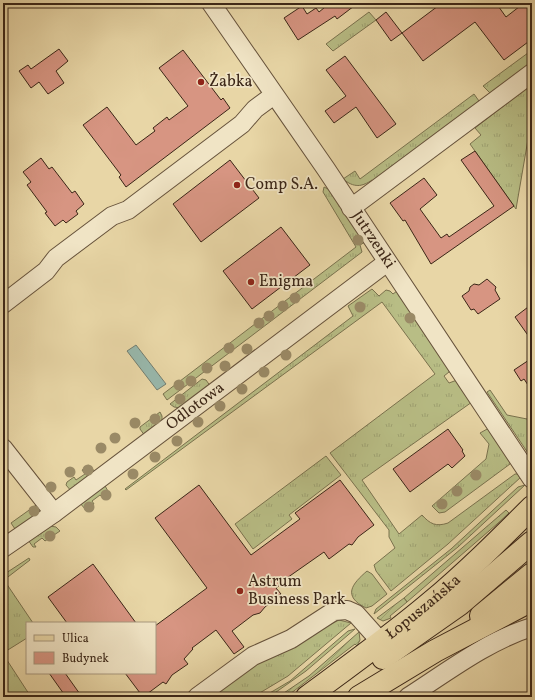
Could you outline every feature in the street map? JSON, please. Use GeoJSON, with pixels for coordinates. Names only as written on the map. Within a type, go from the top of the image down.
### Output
{"type":"FeatureCollection","features":[{"type":"Feature","properties":{"kind":"main road","name":"Łopuszańska"},"geometry":{"type":"LineString","coordinates":[[307,697],[381,642],[463,574],[532,508]]}},
{"type":"Feature","properties":{"kind":"main road"},"geometry":{"type":"LineString","coordinates":[[322,697],[400,647],[460,604],[532,542]]}},
{"type":"Feature","properties":{"kind":"main road"},"geometry":{"type":"LineString","coordinates":[[435,651],[500,601],[532,574]]}},
{"type":"Feature","properties":{"kind":"main road"},"geometry":{"type":"LineString","coordinates":[[359,697],[435,651],[532,600]]}},
{"type":"Feature","properties":{"kind":"street","name":"Jutrzenki"},"geometry":{"type":"LineString","coordinates":[[211,3],[351,208],[386,263],[532,479]]}},
{"type":"Feature","properties":{"kind":"street"},"geometry":{"type":"LineString","coordinates":[[351,208],[532,73]]}},
{"type":"Feature","properties":{"kind":"street"},"geometry":{"type":"LineString","coordinates":[[3,304],[46,271],[56,258],[112,216],[128,210],[242,124],[255,109],[274,94]]}},
{"type":"Feature","properties":{"kind":"street","name":"Odlotowa"},"geometry":{"type":"LineString","coordinates":[[3,548],[54,513],[386,263]]}},
{"type":"Feature","properties":{"kind":"street"},"geometry":{"type":"LineString","coordinates":[[3,448],[54,513]]}},
{"type":"Feature","properties":{"kind":"street"},"geometry":{"type":"LineString","coordinates":[[197,697],[253,656],[291,639],[334,611],[343,609],[356,614],[381,642]]}},
{"type":"Feature","properties":{"kind":"street"},"geometry":{"type":"LineString","coordinates":[[408,697],[496,642],[516,632],[532,627]]}},
{"type":"Feature","properties":{"kind":"green space"},"geometry":{"type":"Polygon","coordinates":[[[369,12],[376,20],[333,51],[326,44],[369,12]]]}},
{"type":"Feature","properties":{"kind":"green space"},"geometry":{"type":"Polygon","coordinates":[[[532,50],[532,63],[494,93],[490,93],[483,86],[532,50]]]}},
{"type":"Feature","properties":{"kind":"green space"},"geometry":{"type":"Polygon","coordinates":[[[532,84],[532,116],[516,209],[470,144],[481,135],[475,128],[532,84]]]}},
{"type":"Feature","properties":{"kind":"green space"},"geometry":{"type":"Polygon","coordinates":[[[474,94],[479,101],[478,104],[374,182],[372,180],[358,186],[343,179],[355,171],[360,179],[474,94]]]}},
{"type":"Feature","properties":{"kind":"green space"},"geometry":{"type":"Polygon","coordinates":[[[324,187],[330,190],[365,242],[360,245],[362,252],[167,400],[163,394],[356,247],[323,192],[324,187]]]}},
{"type":"Feature","properties":{"kind":"green space"},"geometry":{"type":"Polygon","coordinates":[[[372,289],[379,296],[386,290],[393,294],[397,291],[450,369],[444,376],[449,383],[457,380],[472,402],[362,480],[399,534],[422,515],[428,521],[437,525],[448,523],[515,474],[519,474],[521,477],[448,544],[391,591],[376,571],[374,565],[395,548],[389,537],[389,530],[330,453],[435,374],[382,302],[126,490],[125,489],[353,316],[348,306],[372,289]]]}},
{"type":"Feature","properties":{"kind":"green space"},"geometry":{"type":"Polygon","coordinates":[[[202,379],[206,380],[211,387],[181,408],[174,407],[170,404],[202,379]]]}},
{"type":"Feature","properties":{"kind":"green space"},"geometry":{"type":"Polygon","coordinates":[[[490,390],[507,415],[532,420],[532,459],[487,392],[490,390]]]}},
{"type":"Feature","properties":{"kind":"green space"},"geometry":{"type":"Polygon","coordinates":[[[160,412],[162,422],[145,436],[140,427],[160,412]]]}},
{"type":"Feature","properties":{"kind":"green space"},"geometry":{"type":"Polygon","coordinates":[[[489,428],[511,461],[510,464],[445,512],[439,513],[432,506],[486,459],[489,444],[480,433],[489,428]]]}},
{"type":"Feature","properties":{"kind":"green space"},"geometry":{"type":"Polygon","coordinates":[[[326,456],[341,475],[289,515],[292,519],[253,549],[235,524],[326,456]]]}},
{"type":"Feature","properties":{"kind":"green space"},"geometry":{"type":"Polygon","coordinates":[[[89,465],[96,473],[72,492],[66,485],[67,482],[74,477],[76,480],[85,474],[82,470],[89,465]]]}},
{"type":"Feature","properties":{"kind":"green space"},"geometry":{"type":"Polygon","coordinates":[[[104,484],[109,493],[103,498],[100,495],[92,501],[94,504],[86,510],[79,502],[104,484]]]}},
{"type":"Feature","properties":{"kind":"green space"},"geometry":{"type":"Polygon","coordinates":[[[525,485],[458,547],[374,614],[376,609],[451,549],[518,487],[525,485]]]}},
{"type":"Feature","properties":{"kind":"green space"},"geometry":{"type":"Polygon","coordinates":[[[39,503],[40,515],[15,529],[11,523],[39,503]]]}},
{"type":"Feature","properties":{"kind":"green space"},"geometry":{"type":"Polygon","coordinates":[[[506,510],[509,513],[407,602],[404,598],[506,510]]]}},
{"type":"Feature","properties":{"kind":"green space"},"geometry":{"type":"Polygon","coordinates":[[[50,526],[56,527],[60,531],[45,541],[42,538],[34,544],[36,547],[33,547],[28,540],[50,526]]]}},
{"type":"Feature","properties":{"kind":"green space"},"geometry":{"type":"Polygon","coordinates":[[[29,558],[30,560],[4,580],[32,622],[26,622],[26,639],[3,653],[3,575],[29,558]]]}},
{"type":"Feature","properties":{"kind":"green space"},"geometry":{"type":"Polygon","coordinates":[[[367,571],[372,574],[387,594],[372,606],[366,608],[354,599],[352,590],[357,581],[367,571]]]}},
{"type":"Feature","properties":{"kind":"green space"},"geometry":{"type":"Polygon","coordinates":[[[404,598],[407,602],[390,616],[391,618],[383,621],[377,618],[404,598]]]}},
{"type":"Feature","properties":{"kind":"green space"},"geometry":{"type":"Polygon","coordinates":[[[339,620],[351,623],[288,676],[253,697],[207,697],[255,661],[339,620]]]}},
{"type":"Feature","properties":{"kind":"green space"},"geometry":{"type":"Polygon","coordinates":[[[355,629],[306,671],[269,697],[263,697],[290,681],[348,631],[355,629]]]}},
{"type":"Feature","properties":{"kind":"green space"},"geometry":{"type":"Polygon","coordinates":[[[359,632],[360,640],[357,646],[355,644],[286,697],[278,697],[309,676],[359,632]]]}},
{"type":"Feature","properties":{"kind":"green space"},"geometry":{"type":"Polygon","coordinates":[[[3,654],[31,697],[3,697],[3,654]]]}},
{"type":"Feature","properties":{"kind":"shaded area"},"geometry":{"type":"Polygon","coordinates":[[[136,345],[166,384],[157,390],[127,351],[136,345]]]}},
{"type":"Feature","properties":{"kind":"building"},"geometry":{"type":"Polygon","coordinates":[[[330,3],[358,3],[337,19],[335,16],[298,40],[284,18],[302,6],[307,14],[316,8],[319,12],[330,3]]]}},
{"type":"Feature","properties":{"kind":"building"},"geometry":{"type":"Polygon","coordinates":[[[442,3],[496,3],[506,17],[524,3],[532,3],[532,39],[504,60],[475,22],[423,61],[402,33],[442,3]]]}},
{"type":"Feature","properties":{"kind":"building"},"geometry":{"type":"Polygon","coordinates":[[[386,12],[402,33],[391,41],[376,20],[386,12]]]}},
{"type":"Feature","properties":{"kind":"building"},"geometry":{"type":"Polygon","coordinates":[[[59,49],[68,61],[56,71],[64,83],[48,94],[39,82],[31,88],[19,71],[28,65],[31,69],[59,49]]]}},
{"type":"Feature","properties":{"kind":"building"},"geometry":{"type":"Polygon","coordinates":[[[183,50],[221,100],[223,98],[230,108],[126,187],[119,177],[121,175],[83,125],[107,107],[136,145],[155,131],[153,128],[167,117],[169,120],[188,106],[159,68],[183,50]]]}},
{"type":"Feature","properties":{"kind":"building"},"geometry":{"type":"Polygon","coordinates":[[[345,56],[396,124],[377,138],[356,107],[334,123],[325,111],[346,96],[326,70],[345,56]]]}},
{"type":"Feature","properties":{"kind":"building"},"geometry":{"type":"Polygon","coordinates":[[[475,151],[514,206],[431,264],[405,220],[403,221],[390,203],[424,178],[437,195],[420,209],[441,238],[447,234],[449,237],[494,206],[461,160],[475,151]]]}},
{"type":"Feature","properties":{"kind":"building"},"geometry":{"type":"Polygon","coordinates":[[[41,158],[49,169],[52,167],[72,193],[75,191],[84,204],[76,211],[78,214],[66,223],[63,220],[55,226],[45,213],[47,212],[27,185],[31,182],[23,172],[41,158]]]}},
{"type":"Feature","properties":{"kind":"building"},"geometry":{"type":"Polygon","coordinates":[[[230,160],[259,198],[201,242],[173,204],[230,160]]]}},
{"type":"Feature","properties":{"kind":"building"},"geometry":{"type":"Polygon","coordinates":[[[281,227],[310,265],[252,309],[223,271],[281,227]]]}},
{"type":"Feature","properties":{"kind":"building"},"geometry":{"type":"Polygon","coordinates":[[[487,279],[496,287],[495,290],[500,299],[478,314],[474,309],[471,310],[462,296],[469,291],[470,287],[474,284],[479,285],[487,279]]]}},
{"type":"Feature","properties":{"kind":"building"},"geometry":{"type":"Polygon","coordinates":[[[532,304],[532,341],[515,317],[532,304]]]}},
{"type":"Feature","properties":{"kind":"building"},"geometry":{"type":"Polygon","coordinates":[[[532,358],[532,391],[524,379],[521,381],[514,370],[532,358]]]}},
{"type":"Feature","properties":{"kind":"building"},"geometry":{"type":"Polygon","coordinates":[[[448,429],[463,450],[462,451],[465,456],[452,468],[448,464],[410,492],[393,469],[448,429]]]}},
{"type":"Feature","properties":{"kind":"building","name":"Astrum Business Park"},"geometry":{"type":"Polygon","coordinates":[[[340,480],[374,525],[358,537],[352,545],[349,544],[329,559],[324,552],[284,580],[285,581],[276,588],[281,594],[260,613],[253,615],[232,631],[244,647],[234,654],[216,630],[192,648],[193,649],[184,659],[188,664],[172,675],[166,684],[163,682],[143,697],[126,674],[156,674],[156,625],[207,588],[155,518],[199,485],[251,555],[300,519],[295,513],[340,480]]]}},
{"type":"Feature","properties":{"kind":"building"},"geometry":{"type":"Polygon","coordinates":[[[93,564],[135,622],[66,622],[48,597],[93,564]]]}},
{"type":"Feature","properties":{"kind":"building"},"geometry":{"type":"Polygon","coordinates":[[[50,674],[66,674],[82,697],[66,697],[50,674]]]}},
{"type":"Feature","properties":{"kind":"place","name":"Żabka"},"geometry":{"type":"Point","coordinates":[201,82]}},
{"type":"Feature","properties":{"kind":"place","name":"Comp S.A."},"geometry":{"type":"Point","coordinates":[237,185]}},
{"type":"Feature","properties":{"kind":"place","name":"Enigma"},"geometry":{"type":"Point","coordinates":[251,282]}},
{"type":"Feature","properties":{"kind":"place","name":"Astrum Business Park"},"geometry":{"type":"Point","coordinates":[240,591]}}]}
